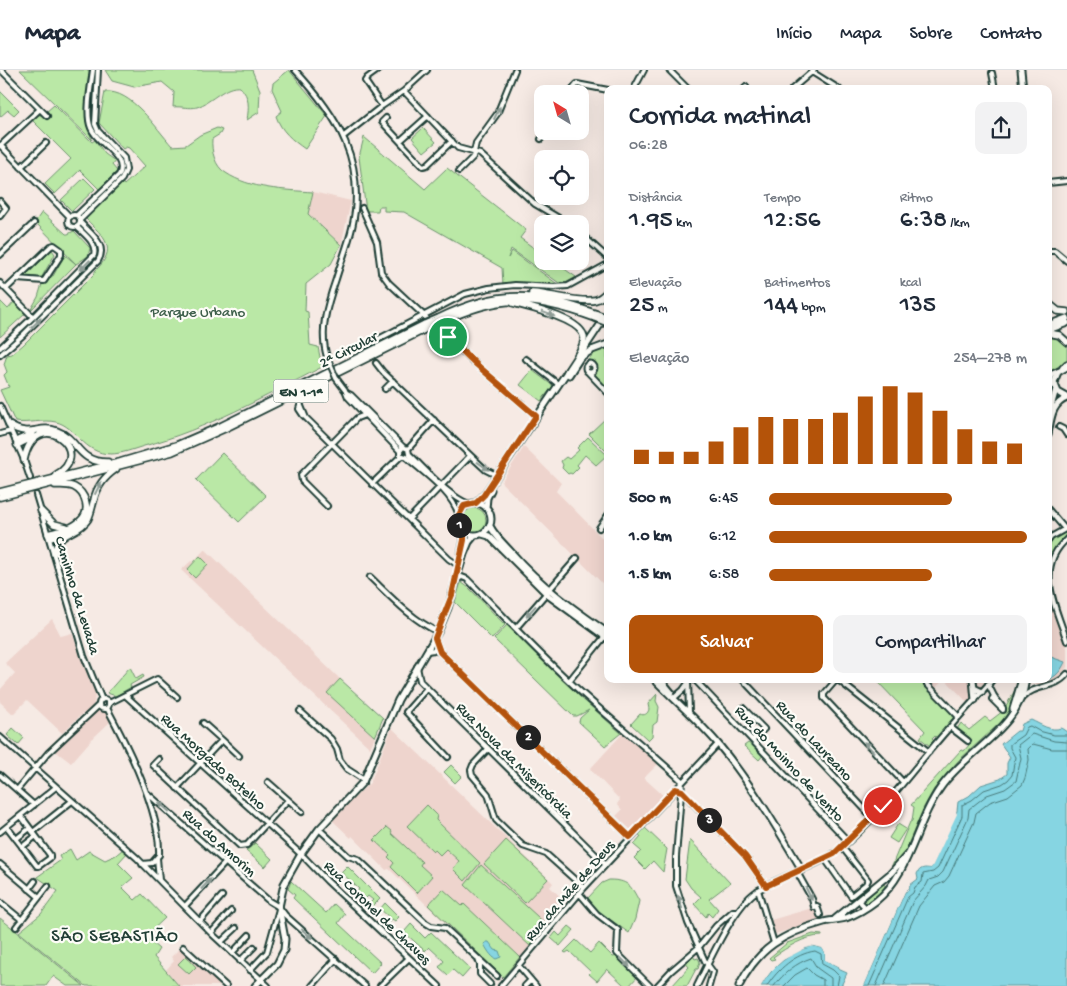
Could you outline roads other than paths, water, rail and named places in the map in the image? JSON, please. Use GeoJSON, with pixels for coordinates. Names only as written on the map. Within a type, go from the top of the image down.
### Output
{"type":"FeatureCollection","features":[{"type":"Feature","properties":{"kind":"highway"},"geometry":{"type":"LineString","coordinates":[[520,296],[527,293],[542,293],[589,300],[600,298],[604,294]]}},
{"type":"Feature","properties":{"kind":"highway","name":"2ª Circular"},"geometry":{"type":"LineString","coordinates":[[0,497],[42,484],[172,452],[208,436],[476,302],[520,296],[554,300],[596,316]]}},
{"type":"Feature","properties":{"kind":"highway","name":"2ª Circular"},"geometry":{"type":"LineString","coordinates":[[440,320],[478,307],[520,300],[552,304],[596,316]]}},
{"type":"Feature","properties":{"kind":"highway"},"geometry":{"type":"LineString","coordinates":[[506,301],[572,322],[581,330],[584,337],[583,344],[567,372]]}},
{"type":"Feature","properties":{"kind":"highway"},"geometry":{"type":"LineString","coordinates":[[1052,306],[1058,311],[1067,312]]}},
{"type":"Feature","properties":{"kind":"highway","name":"EN 1-1ª"},"geometry":{"type":"LineString","coordinates":[[596,316],[604,319]]}},
{"type":"Feature","properties":{"kind":"highway"},"geometry":{"type":"LineString","coordinates":[[1052,324],[1067,318]]}},
{"type":"Feature","properties":{"kind":"highway"},"geometry":{"type":"LineString","coordinates":[[1052,329],[1067,323]]}},
{"type":"Feature","properties":{"kind":"highway"},"geometry":{"type":"LineString","coordinates":[[1052,332],[1059,335],[1067,342]]}},
{"type":"Feature","properties":{"kind":"highway"},"geometry":{"type":"LineString","coordinates":[[581,357],[604,346]]}},
{"type":"Feature","properties":{"kind":"highway"},"geometry":{"type":"LineString","coordinates":[[1052,374],[1058,372]]}},
{"type":"Feature","properties":{"kind":"highway"},"geometry":{"type":"LineString","coordinates":[[10,428],[20,432],[50,433],[60,437],[65,442],[70,452],[66,468],[42,484]]}},
{"type":"Feature","properties":{"kind":"highway"},"geometry":{"type":"LineString","coordinates":[[17,443],[39,432],[51,429],[63,434],[82,454],[91,460],[120,464]]}},
{"type":"Feature","properties":{"kind":"highway"},"geometry":{"type":"LineString","coordinates":[[24,460],[30,442],[39,432]]}},
{"type":"Feature","properties":{"kind":"highway"},"geometry":{"type":"LineString","coordinates":[[49,536],[82,525],[87,520],[97,489],[102,481],[120,464]]}},
{"type":"Feature","properties":{"kind":"highway"},"geometry":{"type":"LineString","coordinates":[[42,484],[73,486],[84,496],[86,504],[85,514],[80,522],[58,542],[54,554]]}},
{"type":"Feature","properties":{"kind":"highway","name":"2ª Circular"},"geometry":{"type":"LineString","coordinates":[[0,492],[42,484]]}},
{"type":"Feature","properties":{"kind":"highway"},"geometry":{"type":"LineString","coordinates":[[41,511],[54,524],[69,530]]}},
{"type":"Feature","properties":{"kind":"main road"},"geometry":{"type":"LineString","coordinates":[[1021,70],[1023,85]]}},
{"type":"Feature","properties":{"kind":"main road"},"geometry":{"type":"LineString","coordinates":[[476,503],[484,495],[536,416],[604,319]]}},
{"type":"Feature","properties":{"kind":"main road"},"geometry":{"type":"LineString","coordinates":[[486,508],[487,498],[496,480],[604,325]]}},
{"type":"Feature","properties":{"kind":"main road"},"geometry":{"type":"LineString","coordinates":[[1052,400],[1055,388],[1054,379],[1058,372],[1066,366]]}},
{"type":"Feature","properties":{"kind":"main road"},"geometry":{"type":"LineString","coordinates":[[1055,388],[1061,395],[1067,398]]}},
{"type":"Feature","properties":{"kind":"main road"},"geometry":{"type":"LineString","coordinates":[[1052,417],[1054,408],[1060,401],[1067,398]]}},
{"type":"Feature","properties":{"kind":"main road"},"geometry":{"type":"LineString","coordinates":[[474,536],[464,532],[459,526],[459,515],[464,506],[476,503],[486,508],[490,515],[490,526],[497,537],[548,592]]}},
{"type":"Feature","properties":{"kind":"main road"},"geometry":{"type":"LineString","coordinates":[[255,986],[277,964],[282,956],[285,939],[279,921],[284,884],[301,854],[319,829],[364,780],[391,713],[438,632],[448,608],[468,542],[474,536],[482,534],[490,526]]}},
{"type":"Feature","properties":{"kind":"main road"},"geometry":{"type":"LineString","coordinates":[[456,579],[464,532]]}},
{"type":"Feature","properties":{"kind":"main road"},"geometry":{"type":"LineString","coordinates":[[482,534],[493,540],[548,592],[604,633]]}},
{"type":"Feature","properties":{"kind":"main road"},"geometry":{"type":"LineString","coordinates":[[658,683],[718,744],[747,780],[800,871]]}},
{"type":"Feature","properties":{"kind":"main road"},"geometry":{"type":"LineString","coordinates":[[663,683],[674,698]]}},
{"type":"Feature","properties":{"kind":"main road"},"geometry":{"type":"LineString","coordinates":[[973,683],[975,700]]}},
{"type":"Feature","properties":{"kind":"main road"},"geometry":{"type":"LineString","coordinates":[[1012,714],[1021,683]]}},
{"type":"Feature","properties":{"kind":"main road"},"geometry":{"type":"LineString","coordinates":[[740,986],[753,962],[774,943],[795,931],[844,919],[866,908],[889,888],[903,868],[929,808],[942,786],[956,770],[998,732],[1021,700],[1025,683]]}},
{"type":"Feature","properties":{"kind":"main road"},"geometry":{"type":"LineString","coordinates":[[974,688],[982,692]]}},
{"type":"Feature","properties":{"kind":"main road"},"geometry":{"type":"LineString","coordinates":[[834,920],[882,881],[908,854]]}},
{"type":"Feature","properties":{"kind":"street"},"geometry":{"type":"LineString","coordinates":[[1,70],[47,116]]}},
{"type":"Feature","properties":{"kind":"street"},"geometry":{"type":"LineString","coordinates":[[70,217],[77,215],[119,175],[122,167],[119,160],[94,134],[90,127],[88,116],[93,70]]}},
{"type":"Feature","properties":{"kind":"street"},"geometry":{"type":"LineString","coordinates":[[77,227],[122,179],[126,170],[124,158],[98,131],[95,124],[98,70]]}},
{"type":"Feature","properties":{"kind":"street"},"geometry":{"type":"LineString","coordinates":[[295,70],[327,107],[344,136],[352,166],[356,192],[350,236],[326,312],[323,335],[327,357],[333,372],[348,397],[404,453],[440,486],[469,504]]}},
{"type":"Feature","properties":{"kind":"street"},"geometry":{"type":"LineString","coordinates":[[378,70],[367,78],[366,82],[382,106]]}},
{"type":"Feature","properties":{"kind":"street"},"geometry":{"type":"LineString","coordinates":[[344,136],[404,91],[427,70]]}},
{"type":"Feature","properties":{"kind":"street"},"geometry":{"type":"LineString","coordinates":[[460,171],[472,158],[478,140],[498,114],[515,70]]}},
{"type":"Feature","properties":{"kind":"street"},"geometry":{"type":"LineString","coordinates":[[636,85],[644,70]]}},
{"type":"Feature","properties":{"kind":"street"},"geometry":{"type":"LineString","coordinates":[[669,70],[684,85]]}},
{"type":"Feature","properties":{"kind":"street"},"geometry":{"type":"LineString","coordinates":[[797,85],[813,71],[833,85]]}},
{"type":"Feature","properties":{"kind":"street"},"geometry":{"type":"LineString","coordinates":[[992,73],[994,85]]}},
{"type":"Feature","properties":{"kind":"street"},"geometry":{"type":"LineString","coordinates":[[589,86],[604,89]]}},
{"type":"Feature","properties":{"kind":"street"},"geometry":{"type":"LineString","coordinates":[[404,91],[458,148],[483,156],[535,204],[554,215]]}},
{"type":"Feature","properties":{"kind":"street"},"geometry":{"type":"LineString","coordinates":[[40,109],[0,146],[70,217]]}},
{"type":"Feature","properties":{"kind":"street"},"geometry":{"type":"LineString","coordinates":[[400,141],[428,116]]}},
{"type":"Feature","properties":{"kind":"street"},"geometry":{"type":"LineString","coordinates":[[386,118],[382,122],[423,166],[427,165],[452,141]]}},
{"type":"Feature","properties":{"kind":"street"},"geometry":{"type":"LineString","coordinates":[[22,167],[46,143]]}},
{"type":"Feature","properties":{"kind":"street"},"geometry":{"type":"LineString","coordinates":[[1052,183],[1067,181]]}},
{"type":"Feature","properties":{"kind":"street"},"geometry":{"type":"LineString","coordinates":[[0,200],[6,208],[0,216]]}},
{"type":"Feature","properties":{"kind":"street"},"geometry":{"type":"LineString","coordinates":[[362,208],[377,242],[384,278],[477,365],[536,416]]}},
{"type":"Feature","properties":{"kind":"street"},"geometry":{"type":"LineString","coordinates":[[0,355],[18,340],[98,261],[102,253],[101,245],[77,215]]}},
{"type":"Feature","properties":{"kind":"street"},"geometry":{"type":"LineString","coordinates":[[0,348],[94,255],[94,244],[77,227],[73,228],[68,224],[70,217]]}},
{"type":"Feature","properties":{"kind":"street"},"geometry":{"type":"LineString","coordinates":[[0,255],[34,222]]}},
{"type":"Feature","properties":{"kind":"street"},"geometry":{"type":"LineString","coordinates":[[589,241],[604,254]]}},
{"type":"Feature","properties":{"kind":"street"},"geometry":{"type":"LineString","coordinates":[[6,289],[17,278],[49,248],[54,245],[60,250],[61,253],[46,278],[40,282],[17,278]]}},
{"type":"Feature","properties":{"kind":"street"},"geometry":{"type":"LineString","coordinates":[[1052,251],[1055,251],[1067,261]]}},
{"type":"Feature","properties":{"kind":"street"},"geometry":{"type":"LineString","coordinates":[[365,346],[465,294],[489,288],[515,285],[568,286],[604,266]]}},
{"type":"Feature","properties":{"kind":"street"},"geometry":{"type":"LineString","coordinates":[[0,283],[33,317]]}},
{"type":"Feature","properties":{"kind":"street"},"geometry":{"type":"LineString","coordinates":[[526,359],[558,384]]}},
{"type":"Feature","properties":{"kind":"street"},"geometry":{"type":"LineString","coordinates":[[376,363],[470,456],[486,470],[496,475]]}},
{"type":"Feature","properties":{"kind":"street"},"geometry":{"type":"LineString","coordinates":[[590,371],[604,389]]}},
{"type":"Feature","properties":{"kind":"street"},"geometry":{"type":"LineString","coordinates":[[385,389],[393,381]]}},
{"type":"Feature","properties":{"kind":"street"},"geometry":{"type":"LineString","coordinates":[[346,392],[351,395],[404,453]]}},
{"type":"Feature","properties":{"kind":"street"},"geometry":{"type":"LineString","coordinates":[[303,397],[299,411],[449,559],[458,565]]}},
{"type":"Feature","properties":{"kind":"street"},"geometry":{"type":"LineString","coordinates":[[0,406],[30,478]]}},
{"type":"Feature","properties":{"kind":"street"},"geometry":{"type":"LineString","coordinates":[[357,407],[357,418]]}},
{"type":"Feature","properties":{"kind":"street"},"geometry":{"type":"LineString","coordinates":[[327,506],[302,481],[301,475],[357,418],[365,415]]}},
{"type":"Feature","properties":{"kind":"street"},"geometry":{"type":"LineString","coordinates":[[372,484],[408,449],[434,420]]}},
{"type":"Feature","properties":{"kind":"street"},"geometry":{"type":"LineString","coordinates":[[1059,427],[1067,435]]}},
{"type":"Feature","properties":{"kind":"street"},"geometry":{"type":"LineString","coordinates":[[0,434],[10,428]]}},
{"type":"Feature","properties":{"kind":"street"},"geometry":{"type":"LineString","coordinates":[[408,519],[470,456]]}},
{"type":"Feature","properties":{"kind":"street"},"geometry":{"type":"LineString","coordinates":[[440,486],[451,500],[459,515]]}},
{"type":"Feature","properties":{"kind":"street","name":"Caminho da Levada"},"geometry":{"type":"LineString","coordinates":[[36,495],[84,656],[102,700]]}},
{"type":"Feature","properties":{"kind":"street"},"geometry":{"type":"LineString","coordinates":[[1052,514],[1066,529],[1052,536]]}},
{"type":"Feature","properties":{"kind":"street"},"geometry":{"type":"LineString","coordinates":[[598,528],[604,520]]}},
{"type":"Feature","properties":{"kind":"street"},"geometry":{"type":"LineString","coordinates":[[1052,562],[1055,553],[1067,538]]}},
{"type":"Feature","properties":{"kind":"street"},"geometry":{"type":"LineString","coordinates":[[516,628],[577,558]]}},
{"type":"Feature","properties":{"kind":"street"},"geometry":{"type":"LineString","coordinates":[[370,577],[406,611],[438,632]]}},
{"type":"Feature","properties":{"kind":"street"},"geometry":{"type":"LineString","coordinates":[[456,579],[462,577],[467,579],[569,681],[597,707],[645,746],[682,781],[675,883],[688,923],[713,972],[709,986]]}},
{"type":"Feature","properties":{"kind":"street"},"geometry":{"type":"LineString","coordinates":[[1052,596],[1067,641]]}},
{"type":"Feature","properties":{"kind":"street"},"geometry":{"type":"LineString","coordinates":[[435,638],[440,652]]}},
{"type":"Feature","properties":{"kind":"street"},"geometry":{"type":"LineString","coordinates":[[569,681],[604,639]]}},
{"type":"Feature","properties":{"kind":"street"},"geometry":{"type":"LineString","coordinates":[[427,651],[434,650],[440,652],[630,837]]}},
{"type":"Feature","properties":{"kind":"street"},"geometry":{"type":"LineString","coordinates":[[409,679],[420,681],[417,667]]}},
{"type":"Feature","properties":{"kind":"street"},"geometry":{"type":"LineString","coordinates":[[1021,700],[1028,692],[1056,683],[1067,674]]}},
{"type":"Feature","properties":{"kind":"street"},"geometry":{"type":"LineString","coordinates":[[159,880],[158,837],[146,792],[107,708],[109,703],[157,679],[177,698]]}},
{"type":"Feature","properties":{"kind":"street","name":"Rua Nova da Misericórdia"},"geometry":{"type":"LineString","coordinates":[[420,681],[605,864]]}},
{"type":"Feature","properties":{"kind":"street"},"geometry":{"type":"LineString","coordinates":[[674,698],[683,690],[687,683]]}},
{"type":"Feature","properties":{"kind":"street"},"geometry":{"type":"LineString","coordinates":[[688,683],[689,713]]}},
{"type":"Feature","properties":{"kind":"street","name":"Rua do Moinho de Vento"},"geometry":{"type":"LineString","coordinates":[[698,683],[848,841]]}},
{"type":"Feature","properties":{"kind":"street","name":"Rua do Laureano"},"geometry":{"type":"LineString","coordinates":[[746,683],[872,817]]}},
{"type":"Feature","properties":{"kind":"street"},"geometry":{"type":"LineString","coordinates":[[834,683],[824,694],[824,698],[903,782]]}},
{"type":"Feature","properties":{"kind":"street"},"geometry":{"type":"LineString","coordinates":[[842,683],[929,752]]}},
{"type":"Feature","properties":{"kind":"street"},"geometry":{"type":"LineString","coordinates":[[927,684],[959,717]]}},
{"type":"Feature","properties":{"kind":"street"},"geometry":{"type":"LineString","coordinates":[[697,986],[737,911],[749,897],[758,890],[800,871],[842,847],[872,817],[988,684],[994,696]]}},
{"type":"Feature","properties":{"kind":"street"},"geometry":{"type":"LineString","coordinates":[[427,688],[406,712],[448,757]]}},
{"type":"Feature","properties":{"kind":"street","name":"Rua Morgado Botelho"},"geometry":{"type":"LineString","coordinates":[[125,696],[301,854]]}},
{"type":"Feature","properties":{"kind":"street"},"geometry":{"type":"LineString","coordinates":[[17,790],[48,753],[102,700],[106,700],[109,703]]}},
{"type":"Feature","properties":{"kind":"street"},"geometry":{"type":"LineString","coordinates":[[99,705],[102,708],[107,708]]}},
{"type":"Feature","properties":{"kind":"street"},"geometry":{"type":"LineString","coordinates":[[743,708],[764,730],[753,740]]}},
{"type":"Feature","properties":{"kind":"street"},"geometry":{"type":"LineString","coordinates":[[300,711],[331,739],[337,749],[340,760],[347,769],[364,780]]}},
{"type":"Feature","properties":{"kind":"street"},"geometry":{"type":"LineString","coordinates":[[202,722],[240,756]]}},
{"type":"Feature","properties":{"kind":"street"},"geometry":{"type":"LineString","coordinates":[[950,727],[968,741]]}},
{"type":"Feature","properties":{"kind":"street"},"geometry":{"type":"LineString","coordinates":[[0,744],[2,739],[106,830],[268,986]]}},
{"type":"Feature","properties":{"kind":"street"},"geometry":{"type":"LineString","coordinates":[[177,788],[222,740]]}},
{"type":"Feature","properties":{"kind":"street","name":"Rua da Mãe de Deus"},"geometry":{"type":"LineString","coordinates":[[502,983],[519,966],[605,864],[718,744]]}},
{"type":"Feature","properties":{"kind":"street"},"geometry":{"type":"LineString","coordinates":[[488,749],[473,765],[471,770],[472,775],[488,794],[496,820],[524,846],[546,854],[584,888]]}},
{"type":"Feature","properties":{"kind":"street"},"geometry":{"type":"LineString","coordinates":[[159,759],[154,765],[240,846],[247,845],[288,800]]}},
{"type":"Feature","properties":{"kind":"street"},"geometry":{"type":"LineString","coordinates":[[0,775],[34,805]]}},
{"type":"Feature","properties":{"kind":"street"},"geometry":{"type":"LineString","coordinates":[[268,782],[302,812]]}},
{"type":"Feature","properties":{"kind":"street"},"geometry":{"type":"LineString","coordinates":[[0,832],[56,787]]}},
{"type":"Feature","properties":{"kind":"street"},"geometry":{"type":"LineString","coordinates":[[675,789],[682,791],[745,856],[766,886]]}},
{"type":"Feature","properties":{"kind":"street","name":"Rua do Amorim"},"geometry":{"type":"LineString","coordinates":[[146,792],[269,901],[280,907],[285,915],[365,986]]}},
{"type":"Feature","properties":{"kind":"street"},"geometry":{"type":"LineString","coordinates":[[22,846],[33,832],[72,801]]}},
{"type":"Feature","properties":{"kind":"street"},"geometry":{"type":"LineString","coordinates":[[7,827],[38,866],[50,856],[20,816]]}},
{"type":"Feature","properties":{"kind":"street"},"geometry":{"type":"LineString","coordinates":[[319,829],[348,856],[360,860],[426,923],[431,926],[445,928],[497,976]]}},
{"type":"Feature","properties":{"kind":"street"},"geometry":{"type":"LineString","coordinates":[[16,839],[33,832]]}},
{"type":"Feature","properties":{"kind":"street"},"geometry":{"type":"LineString","coordinates":[[825,858],[851,896],[866,884],[868,880],[842,847]]}},
{"type":"Feature","properties":{"kind":"street","name":"Rua Coronel de Chaves"},"geometry":{"type":"LineString","coordinates":[[301,854],[327,881],[439,986]]}},
{"type":"Feature","properties":{"kind":"street"},"geometry":{"type":"LineString","coordinates":[[142,864],[152,863],[157,858]]}},
{"type":"Feature","properties":{"kind":"street"},"geometry":{"type":"LineString","coordinates":[[185,906],[226,862]]}},
{"type":"Feature","properties":{"kind":"street"},"geometry":{"type":"LineString","coordinates":[[0,864],[39,897]]}},
{"type":"Feature","properties":{"kind":"street"},"geometry":{"type":"LineString","coordinates":[[800,871],[814,907],[817,906],[820,914]]}},
{"type":"Feature","properties":{"kind":"street"},"geometry":{"type":"LineString","coordinates":[[29,889],[35,881]]}},
{"type":"Feature","properties":{"kind":"street"},"geometry":{"type":"LineString","coordinates":[[882,881],[889,888]]}},
{"type":"Feature","properties":{"kind":"street"},"geometry":{"type":"LineString","coordinates":[[16,928],[48,886]]}},
{"type":"Feature","properties":{"kind":"street"},"geometry":{"type":"LineString","coordinates":[[758,890],[774,943]]}},
{"type":"Feature","properties":{"kind":"street"},"geometry":{"type":"LineString","coordinates":[[579,893],[597,914],[618,930],[617,953],[650,986]]}},
{"type":"Feature","properties":{"kind":"street"},"geometry":{"type":"LineString","coordinates":[[200,921],[222,896]]}},
{"type":"Feature","properties":{"kind":"street"},"geometry":{"type":"LineString","coordinates":[[860,900],[861,904],[866,908]]}},
{"type":"Feature","properties":{"kind":"street"},"geometry":{"type":"LineString","coordinates":[[0,902],[22,920]]}},
{"type":"Feature","properties":{"kind":"street"},"geometry":{"type":"LineString","coordinates":[[211,933],[231,911]]}},
{"type":"Feature","properties":{"kind":"street"},"geometry":{"type":"LineString","coordinates":[[657,986],[671,970],[699,947],[716,926],[733,911],[737,911]]}},
{"type":"Feature","properties":{"kind":"street"},"geometry":{"type":"LineString","coordinates":[[250,970],[267,952],[279,921]]}},
{"type":"Feature","properties":{"kind":"street"},"geometry":{"type":"LineString","coordinates":[[221,942],[236,928]]}},
{"type":"Feature","properties":{"kind":"street"},"geometry":{"type":"LineString","coordinates":[[232,953],[249,935]]}},
{"type":"Feature","properties":{"kind":"street"},"geometry":{"type":"LineString","coordinates":[[240,961],[254,946]]}},
{"type":"Feature","properties":{"kind":"street"},"geometry":{"type":"LineString","coordinates":[[183,947],[226,986]]}},
{"type":"Feature","properties":{"kind":"street"},"geometry":{"type":"LineString","coordinates":[[477,957],[480,963],[480,974],[490,984]]}},
{"type":"Feature","properties":{"kind":"street"},"geometry":{"type":"LineString","coordinates":[[380,986],[409,958]]}},
{"type":"Feature","properties":{"kind":"street"},"geometry":{"type":"LineString","coordinates":[[312,986],[336,959]]}},
{"type":"Feature","properties":{"kind":"street"},"geometry":{"type":"LineString","coordinates":[[519,966],[536,986]]}},
{"type":"Feature","properties":{"kind":"street"},"geometry":{"type":"LineString","coordinates":[[525,986],[531,980]]}},
{"type":"Feature","properties":{"kind":"water"},"geometry":{"type":"Polygon","coordinates":[[[1052,657],[1065,662],[1056,675],[1052,677],[1052,657]]]}},
{"type":"Feature","properties":{"kind":"water"},"geometry":{"type":"Polygon","coordinates":[[[1031,720],[1053,729],[1061,728],[1067,732],[1067,986],[864,986],[905,892],[918,879],[917,874],[920,870],[931,868],[957,811],[958,802],[969,796],[981,785],[1000,779],[1007,774],[1007,763],[1010,757],[1001,744],[1017,731],[1020,731],[1022,724],[1031,720]]]}},
{"type":"Feature","properties":{"kind":"water"},"geometry":{"type":"Polygon","coordinates":[[[489,942],[495,950],[499,951],[501,957],[496,959],[492,956],[484,944],[489,942]]]}},
{"type":"Feature","properties":{"kind":"water"},"geometry":{"type":"Polygon","coordinates":[[[813,946],[822,948],[825,952],[825,960],[847,973],[841,986],[761,986],[771,972],[783,961],[797,952],[813,946]]]}},
{"type":"Feature","properties":{"kind":"tunnel"},"geometry":{"type":"LineString","coordinates":[[497,976],[502,981]]}},
{"type":"Feature","properties":{"kind":"district","name":"SÃO SEBASTIÃO"},"geometry":{"type":"Point","coordinates":[115,935]}},
{"type":"Feature","properties":{"kind":"park label","name":"Parque Urbano"},"geometry":{"type":"Point","coordinates":[198,311]}}]}
